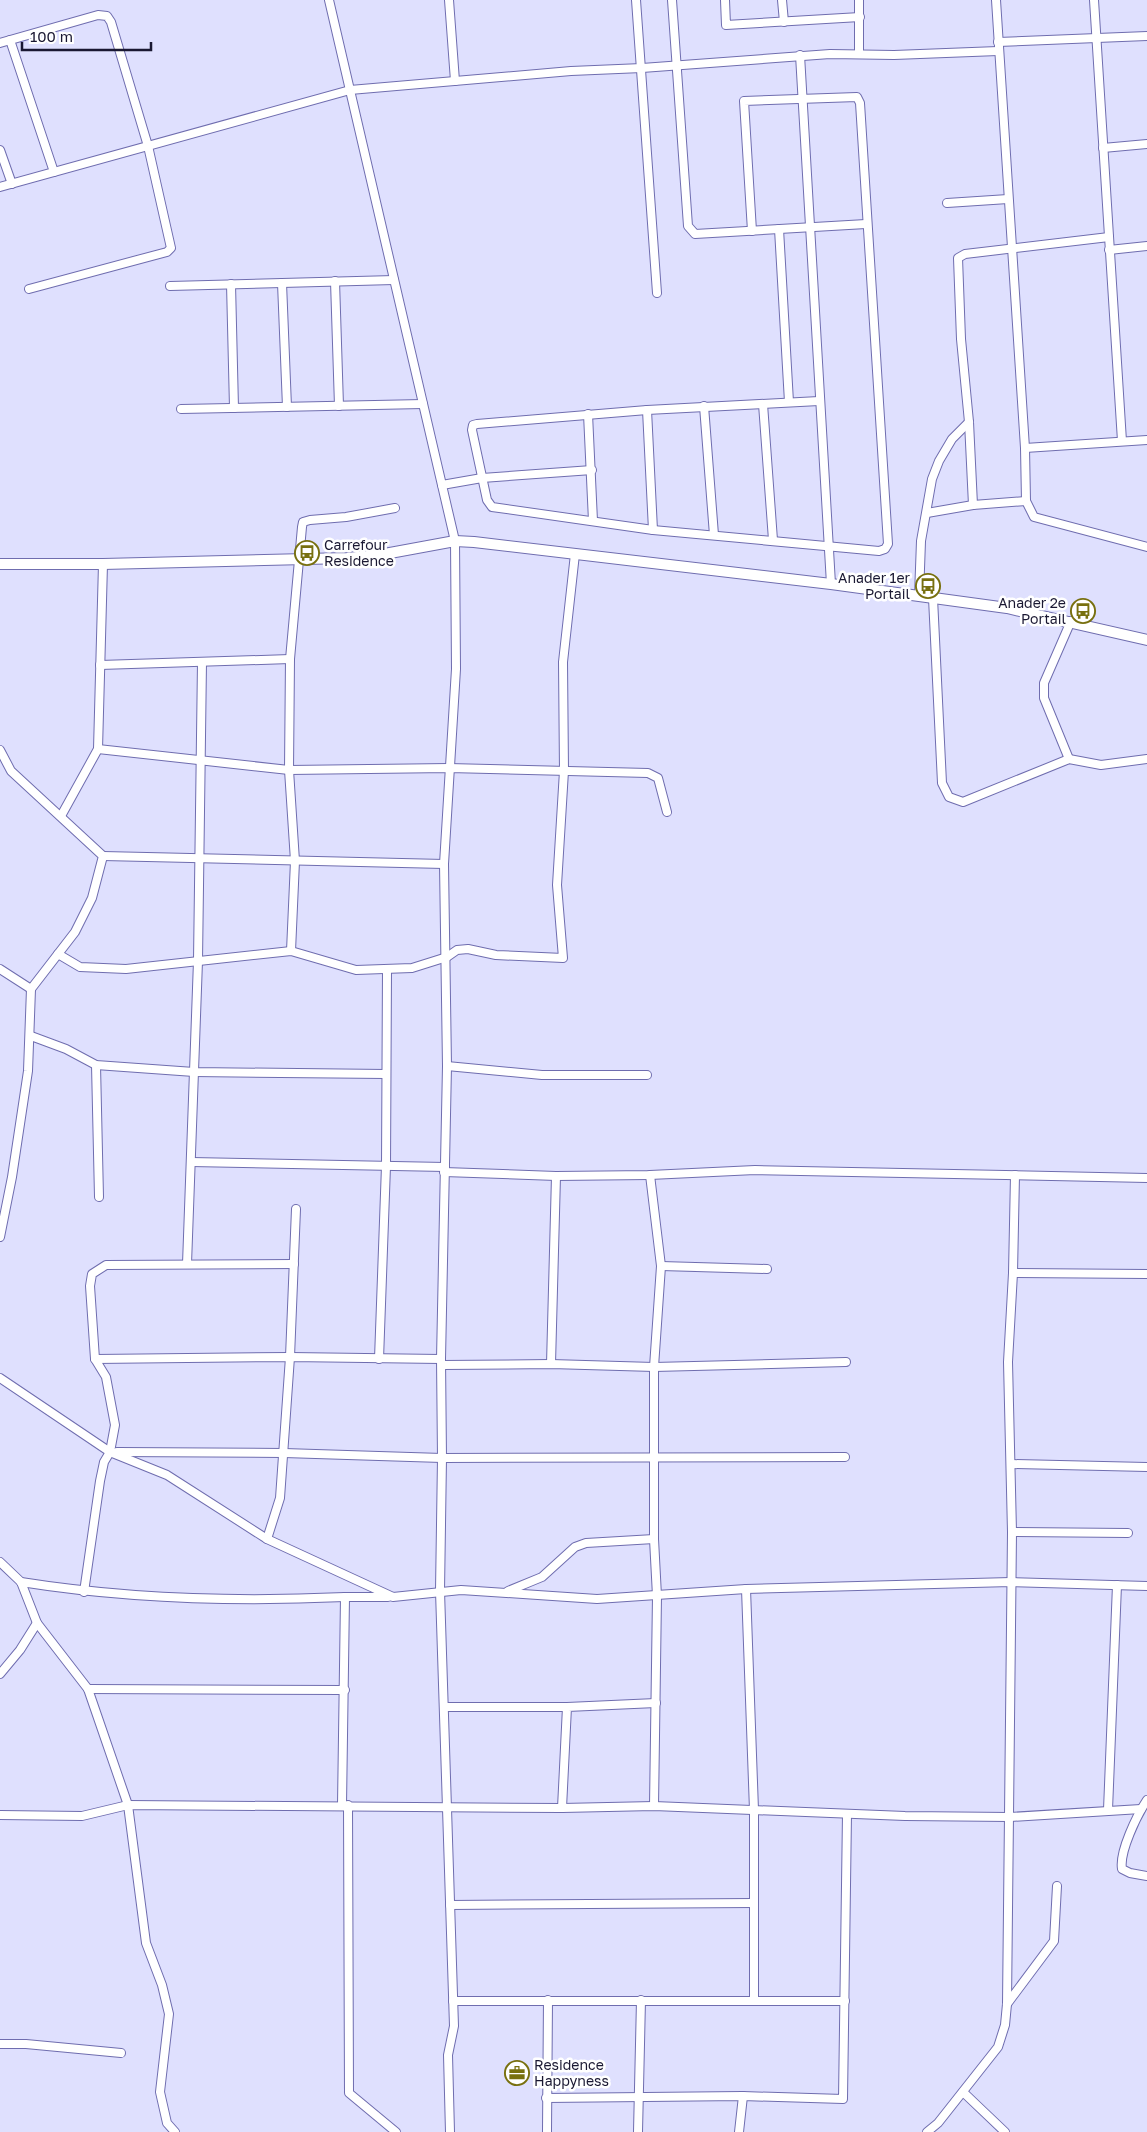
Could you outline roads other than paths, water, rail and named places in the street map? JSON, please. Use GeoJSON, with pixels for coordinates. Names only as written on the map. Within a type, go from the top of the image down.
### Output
{"type":"FeatureCollection","features":[{"type":"Feature","properties":{"kind":"street"},"geometry":{"type":"LineString","coordinates":[[329,0],[455,541],[456,669],[444,864],[447,957],[447,1066],[441,1362],[440,1591],[454,2026],[448,2055],[450,2132]]}},
{"type":"Feature","properties":{"kind":"street"},"geometry":{"type":"LineString","coordinates":[[449,0],[455,81]]}},
{"type":"Feature","properties":{"kind":"street"},"geometry":{"type":"LineString","coordinates":[[636,0],[657,293]]}},
{"type":"Feature","properties":{"kind":"street"},"geometry":{"type":"LineString","coordinates":[[672,0],[688,226],[695,234],[866,224]]}},
{"type":"Feature","properties":{"kind":"street"},"geometry":{"type":"LineString","coordinates":[[725,0],[726,25],[860,17]]}},
{"type":"Feature","properties":{"kind":"street"},"geometry":{"type":"LineString","coordinates":[[782,0],[784,22]]}},
{"type":"Feature","properties":{"kind":"street"},"geometry":{"type":"LineString","coordinates":[[858,0],[860,17],[859,54]]}},
{"type":"Feature","properties":{"kind":"street"},"geometry":{"type":"LineString","coordinates":[[996,0],[1010,249],[1025,448],[1026,501],[1034,517],[1147,547]]}},
{"type":"Feature","properties":{"kind":"street"},"geometry":{"type":"LineString","coordinates":[[1094,0],[1122,441]]}},
{"type":"Feature","properties":{"kind":"street"},"geometry":{"type":"LineString","coordinates":[[0,43],[98,15],[107,16],[112,22],[148,146],[171,248],[169,251],[29,289]]}},
{"type":"Feature","properties":{"kind":"street"},"geometry":{"type":"LineString","coordinates":[[998,42],[1147,36]]}},
{"type":"Feature","properties":{"kind":"street"},"geometry":{"type":"LineString","coordinates":[[10,40],[54,172]]}},
{"type":"Feature","properties":{"kind":"street"},"geometry":{"type":"LineString","coordinates":[[0,187],[350,90],[571,71],[676,66],[800,56],[998,51]]}},
{"type":"Feature","properties":{"kind":"street"},"geometry":{"type":"LineString","coordinates":[[800,56],[808,227],[831,584]]}},
{"type":"Feature","properties":{"kind":"street"},"geometry":{"type":"LineString","coordinates":[[752,231],[744,101],[857,97],[860,100],[866,224],[888,544],[885,549],[879,551],[829,548],[773,540],[653,530],[492,506],[487,500],[472,430],[473,426],[588,414],[819,401]]}},
{"type":"Feature","properties":{"kind":"street"},"geometry":{"type":"LineString","coordinates":[[1103,148],[1147,144]]}},
{"type":"Feature","properties":{"kind":"street"},"geometry":{"type":"LineString","coordinates":[[0,150],[12,184]]}},
{"type":"Feature","properties":{"kind":"street"},"geometry":{"type":"LineString","coordinates":[[947,203],[1008,199]]}},
{"type":"Feature","properties":{"kind":"street"},"geometry":{"type":"LineString","coordinates":[[779,229],[789,402]]}},
{"type":"Feature","properties":{"kind":"street"},"geometry":{"type":"LineString","coordinates":[[973,504],[969,422],[960,339],[958,258],[966,254],[1109,237]]}},
{"type":"Feature","properties":{"kind":"street"},"geometry":{"type":"LineString","coordinates":[[1109,250],[1147,246]]}},
{"type":"Feature","properties":{"kind":"street"},"geometry":{"type":"LineString","coordinates":[[170,286],[394,280]]}},
{"type":"Feature","properties":{"kind":"street"},"geometry":{"type":"LineString","coordinates":[[335,282],[339,406]]}},
{"type":"Feature","properties":{"kind":"street"},"geometry":{"type":"LineString","coordinates":[[282,283],[287,407]]}},
{"type":"Feature","properties":{"kind":"street"},"geometry":{"type":"LineString","coordinates":[[231,284],[234,408]]}},
{"type":"Feature","properties":{"kind":"street"},"geometry":{"type":"LineString","coordinates":[[180,410],[423,404]]}},
{"type":"Feature","properties":{"kind":"street"},"geometry":{"type":"LineString","coordinates":[[763,404],[773,540]]}},
{"type":"Feature","properties":{"kind":"street"},"geometry":{"type":"LineString","coordinates":[[704,406],[714,535]]}},
{"type":"Feature","properties":{"kind":"street"},"geometry":{"type":"LineString","coordinates":[[647,410],[653,530]]}},
{"type":"Feature","properties":{"kind":"street"},"geometry":{"type":"LineString","coordinates":[[588,414],[593,521]]}},
{"type":"Feature","properties":{"kind":"street"},"geometry":{"type":"LineString","coordinates":[[919,596],[921,541],[932,479],[939,461],[952,439],[969,422]]}},
{"type":"Feature","properties":{"kind":"street"},"geometry":{"type":"LineString","coordinates":[[1025,448],[1147,440]]}},
{"type":"Feature","properties":{"kind":"street"},"geometry":{"type":"LineString","coordinates":[[442,485],[482,478],[592,470]]}},
{"type":"Feature","properties":{"kind":"street"},"geometry":{"type":"LineString","coordinates":[[927,513],[973,504],[1026,501]]}},
{"type":"Feature","properties":{"kind":"street"},"geometry":{"type":"LineString","coordinates":[[291,951],[295,860],[290,770],[290,660],[304,522],[395,508]]}},
{"type":"Feature","properties":{"kind":"street"},"geometry":{"type":"LineString","coordinates":[[0,564],[300,560],[379,555],[455,541],[831,584],[1008,608],[1147,640]]}},
{"type":"Feature","properties":{"kind":"street"},"geometry":{"type":"LineString","coordinates":[[58,954],[80,967],[126,969],[291,951],[356,970],[412,968],[447,957],[457,950],[468,949],[496,955],[563,958],[557,885],[564,771],[563,662],[575,554]]}},
{"type":"Feature","properties":{"kind":"street"},"geometry":{"type":"LineString","coordinates":[[61,816],[98,749],[103,564]]}},
{"type":"Feature","properties":{"kind":"street"},"geometry":{"type":"LineString","coordinates":[[934,598],[942,783],[949,797],[963,802],[1069,759],[1102,765],[1147,759]]}},
{"type":"Feature","properties":{"kind":"street"},"geometry":{"type":"LineString","coordinates":[[1069,759],[1044,698],[1044,683],[1071,621]]}},
{"type":"Feature","properties":{"kind":"street"},"geometry":{"type":"LineString","coordinates":[[100,665],[290,660]]}},
{"type":"Feature","properties":{"kind":"street"},"geometry":{"type":"LineString","coordinates":[[187,1264],[198,961],[202,662]]}},
{"type":"Feature","properties":{"kind":"street"},"geometry":{"type":"LineString","coordinates":[[98,749],[290,770],[449,768],[648,773],[658,778],[667,812]]}},
{"type":"Feature","properties":{"kind":"street"},"geometry":{"type":"LineString","coordinates":[[0,750],[11,771],[103,856],[444,864]]}},
{"type":"Feature","properties":{"kind":"street"},"geometry":{"type":"LineString","coordinates":[[0,1237],[15,1158],[28,1071],[31,1036],[31,989],[75,932],[92,898],[103,856]]}},
{"type":"Feature","properties":{"kind":"street"},"geometry":{"type":"LineString","coordinates":[[0,970],[31,989]]}},
{"type":"Feature","properties":{"kind":"street"},"geometry":{"type":"LineString","coordinates":[[379,1359],[386,1166],[387,970]]}},
{"type":"Feature","properties":{"kind":"street"},"geometry":{"type":"LineString","coordinates":[[31,1036],[66,1049],[96,1065],[194,1072],[386,1074]]}},
{"type":"Feature","properties":{"kind":"street"},"geometry":{"type":"LineString","coordinates":[[96,1065],[99,1197]]}},
{"type":"Feature","properties":{"kind":"street"},"geometry":{"type":"LineString","coordinates":[[447,1066],[542,1075],[647,1075]]}},
{"type":"Feature","properties":{"kind":"street"},"geometry":{"type":"LineString","coordinates":[[191,1162],[386,1166],[556,1176],[650,1175],[755,1170],[1147,1178]]}},
{"type":"Feature","properties":{"kind":"street"},"geometry":{"type":"LineString","coordinates":[[650,1175],[661,1266],[654,1367],[654,1539],[657,1596],[654,1806]]}},
{"type":"Feature","properties":{"kind":"street"},"geometry":{"type":"LineString","coordinates":[[927,2132],[938,2123],[998,2047],[1005,2025],[1007,2004],[1012,1532],[1008,1362],[1013,1273],[1015,1175]]}},
{"type":"Feature","properties":{"kind":"street"},"geometry":{"type":"LineString","coordinates":[[551,1364],[556,1176]]}},
{"type":"Feature","properties":{"kind":"street"},"geometry":{"type":"LineString","coordinates":[[267,1539],[280,1498],[284,1453],[296,1209]]}},
{"type":"Feature","properties":{"kind":"street"},"geometry":{"type":"LineString","coordinates":[[84,1592],[100,1481],[104,1462],[110,1452],[115,1425],[106,1377],[95,1359],[90,1286],[92,1274],[106,1265],[294,1264]]}},
{"type":"Feature","properties":{"kind":"street"},"geometry":{"type":"LineString","coordinates":[[661,1266],[767,1269]]}},
{"type":"Feature","properties":{"kind":"street"},"geometry":{"type":"LineString","coordinates":[[1013,1273],[1147,1274]]}},
{"type":"Feature","properties":{"kind":"street"},"geometry":{"type":"LineString","coordinates":[[95,1359],[290,1357],[654,1367],[846,1362]]}},
{"type":"Feature","properties":{"kind":"street"},"geometry":{"type":"LineString","coordinates":[[0,1378],[110,1452],[167,1475],[267,1539],[393,1597]]}},
{"type":"Feature","properties":{"kind":"street"},"geometry":{"type":"LineString","coordinates":[[110,1452],[284,1453],[442,1458],[845,1457]]}},
{"type":"Feature","properties":{"kind":"street"},"geometry":{"type":"LineString","coordinates":[[1011,1464],[1147,1466]]}},
{"type":"Feature","properties":{"kind":"street"},"geometry":{"type":"LineString","coordinates":[[1012,1532],[1128,1533]]}},
{"type":"Feature","properties":{"kind":"street"},"geometry":{"type":"LineString","coordinates":[[506,1592],[542,1576],[575,1548],[586,1543],[654,1539]]}},
{"type":"Feature","properties":{"kind":"street"},"geometry":{"type":"LineString","coordinates":[[0,1562],[21,1582],[37,1623],[88,1689],[128,1805],[146,1943],[162,1985],[169,2014],[160,2092],[167,2123],[176,2132]]}},
{"type":"Feature","properties":{"kind":"street"},"geometry":{"type":"LineString","coordinates":[[21,1582],[84,1592],[267,1600],[393,1597],[440,1591],[506,1592],[597,1599],[746,1589],[1011,1582],[1147,1586]]}},
{"type":"Feature","properties":{"kind":"street"},"geometry":{"type":"LineString","coordinates":[[1108,1810],[1117,1585]]}},
{"type":"Feature","properties":{"kind":"street"},"geometry":{"type":"LineString","coordinates":[[746,1589],[754,1810],[754,2000]]}},
{"type":"Feature","properties":{"kind":"street"},"geometry":{"type":"LineString","coordinates":[[346,1597],[345,1805],[349,2093],[396,2132]]}},
{"type":"Feature","properties":{"kind":"street"},"geometry":{"type":"LineString","coordinates":[[0,1674],[20,1650],[37,1623]]}},
{"type":"Feature","properties":{"kind":"street"},"geometry":{"type":"LineString","coordinates":[[88,1689],[345,1690]]}},
{"type":"Feature","properties":{"kind":"street"},"geometry":{"type":"LineString","coordinates":[[444,1707],[567,1708],[656,1703]]}},
{"type":"Feature","properties":{"kind":"street"},"geometry":{"type":"LineString","coordinates":[[562,1808],[567,1708]]}},
{"type":"Feature","properties":{"kind":"street"},"geometry":{"type":"LineString","coordinates":[[1147,1800],[1141,1809],[1121,1863],[1122,1869],[1130,1873],[1147,1876]]}},
{"type":"Feature","properties":{"kind":"street"},"geometry":{"type":"LineString","coordinates":[[0,1815],[82,1816],[128,1805],[562,1808],[654,1806],[847,1814],[1010,1817],[1141,1809]]}},
{"type":"Feature","properties":{"kind":"street"},"geometry":{"type":"LineString","coordinates":[[546,2098],[743,2096],[844,2099],[847,1814]]}},
{"type":"Feature","properties":{"kind":"street"},"geometry":{"type":"LineString","coordinates":[[1007,2004],[1054,1941],[1057,1886]]}},
{"type":"Feature","properties":{"kind":"street"},"geometry":{"type":"LineString","coordinates":[[450,1905],[754,1903]]}},
{"type":"Feature","properties":{"kind":"street"},"geometry":{"type":"LineString","coordinates":[[547,2132],[548,2000]]}},
{"type":"Feature","properties":{"kind":"street"},"geometry":{"type":"LineString","coordinates":[[638,2132],[641,2000]]}},
{"type":"Feature","properties":{"kind":"street"},"geometry":{"type":"LineString","coordinates":[[453,2001],[845,2001]]}},
{"type":"Feature","properties":{"kind":"street"},"geometry":{"type":"LineString","coordinates":[[0,2044],[26,2044],[121,2053]]}},
{"type":"Feature","properties":{"kind":"street"},"geometry":{"type":"LineString","coordinates":[[963,2092],[1005,2132]]}},
{"type":"Feature","properties":{"kind":"street"},"geometry":{"type":"LineString","coordinates":[[740,2132],[743,2096]]}},
{"type":"Feature","properties":{"kind":"place","name":"Carrefour Residence"},"geometry":{"type":"Point","coordinates":[307,553]}},
{"type":"Feature","properties":{"kind":"place","name":"Anader 1er Portail"},"geometry":{"type":"Point","coordinates":[928,586]}},
{"type":"Feature","properties":{"kind":"place","name":"Anader 2e Portail"},"geometry":{"type":"Point","coordinates":[1083,611]}},
{"type":"Feature","properties":{"kind":"place","name":"Residence Happyness"},"geometry":{"type":"Point","coordinates":[517,2073]}}]}
